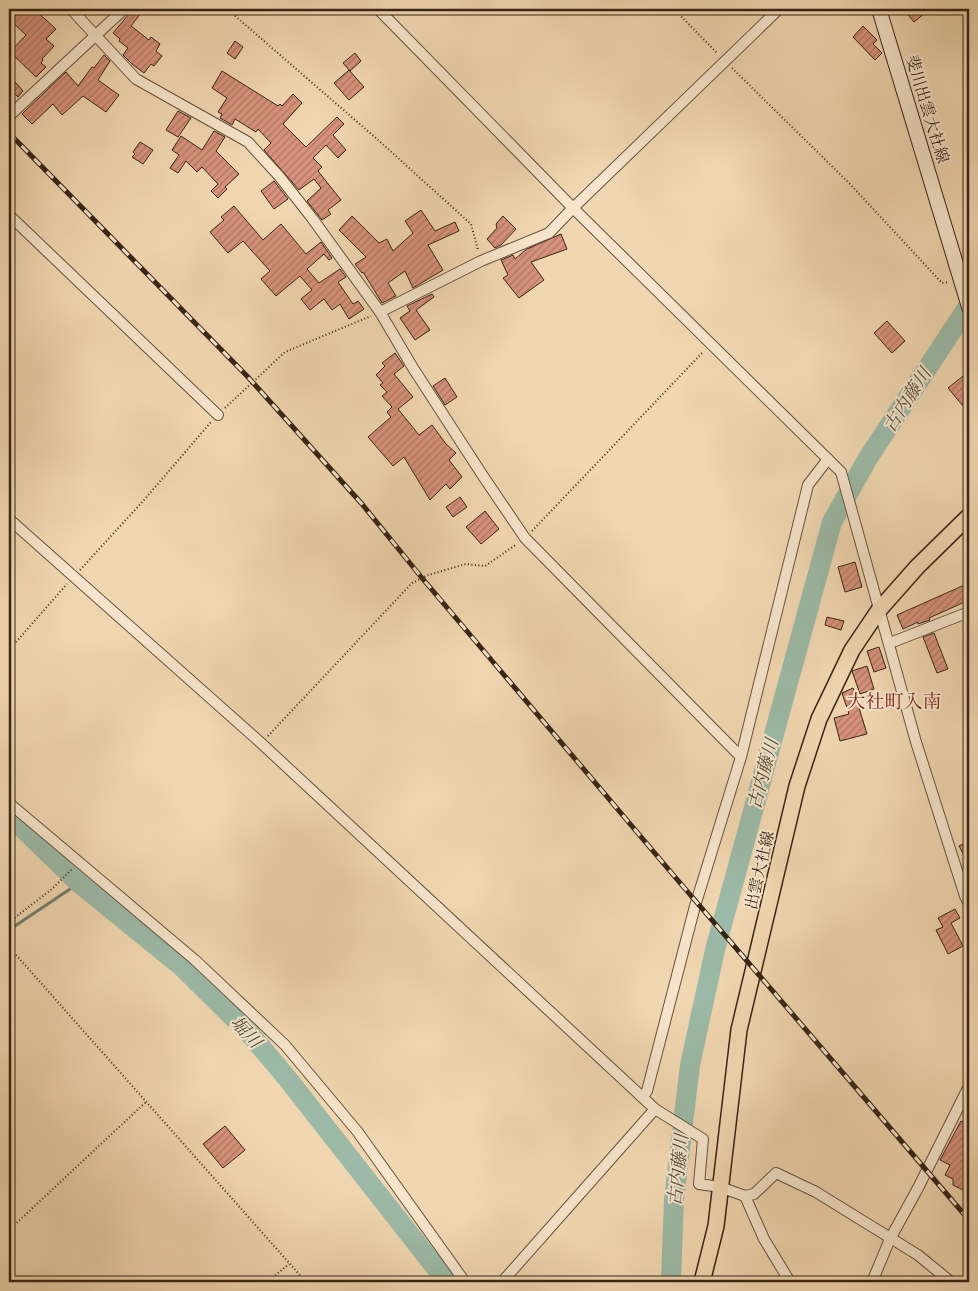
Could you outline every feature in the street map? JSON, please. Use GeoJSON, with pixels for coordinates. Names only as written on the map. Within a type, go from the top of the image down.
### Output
{"type":"FeatureCollection","features":[{"type":"Feature","properties":{"kind":"main road","name":"斐川出雲大社線"},"geometry":{"type":"LineString","coordinates":[[879,9],[969,307]]}},
{"type":"Feature","properties":{"kind":"main road","name":"出雲大社線"},"geometry":{"type":"LineString","coordinates":[[702,1282],[716,1226],[739,1030],[797,786],[820,719],[852,650],[879,610],[917,566],[969,516]]}},
{"type":"Feature","properties":{"kind":"street"},"geometry":{"type":"LineString","coordinates":[[71,9],[136,79],[248,142],[279,176],[380,312],[413,368],[525,538],[741,757]]}},
{"type":"Feature","properties":{"kind":"street"},"geometry":{"type":"LineString","coordinates":[[9,116],[124,9]]}},
{"type":"Feature","properties":{"kind":"street"},"geometry":{"type":"LineString","coordinates":[[378,9],[573,208],[841,472],[879,610],[890,642],[919,752],[969,904]]}},
{"type":"Feature","properties":{"kind":"street"},"geometry":{"type":"LineString","coordinates":[[380,312],[481,261],[549,233],[778,9]]}},
{"type":"Feature","properties":{"kind":"street"},"geometry":{"type":"LineString","coordinates":[[9,215],[218,415]]}},
{"type":"Feature","properties":{"kind":"street"},"geometry":{"type":"LineString","coordinates":[[642,1097],[647,1091],[695,906],[741,757],[808,485],[828,459]]}},
{"type":"Feature","properties":{"kind":"street"},"geometry":{"type":"LineString","coordinates":[[9,518],[262,743],[655,1109],[703,1139],[699,1184],[720,1187],[745,1196],[754,1194],[776,1173],[816,1192],[918,1255],[952,1282]]}},
{"type":"Feature","properties":{"kind":"street"},"geometry":{"type":"LineString","coordinates":[[890,642],[969,612]]}},
{"type":"Feature","properties":{"kind":"street"},"geometry":{"type":"LineString","coordinates":[[9,803],[76,864],[195,960],[285,1044],[357,1131],[465,1282]]}},
{"type":"Feature","properties":{"kind":"street"},"geometry":{"type":"LineString","coordinates":[[872,1282],[890,1239],[969,1086]]}},
{"type":"Feature","properties":{"kind":"street"},"geometry":{"type":"LineString","coordinates":[[502,1282],[655,1109]]}},
{"type":"Feature","properties":{"kind":"street"},"geometry":{"type":"LineString","coordinates":[[745,1196],[764,1239],[790,1282]]}},
{"type":"Feature","properties":{"kind":"path"},"geometry":{"type":"LineString","coordinates":[[227,9],[377,138],[471,224],[481,261]]}},
{"type":"Feature","properties":{"kind":"path"},"geometry":{"type":"LineString","coordinates":[[674,9],[725,62],[850,184],[942,283],[963,285]]}},
{"type":"Feature","properties":{"kind":"path"},"geometry":{"type":"LineString","coordinates":[[9,650],[218,415],[285,352],[380,312]]}},
{"type":"Feature","properties":{"kind":"path"},"geometry":{"type":"LineString","coordinates":[[262,743],[412,583],[428,574],[466,564],[485,566],[525,538],[711,344]]}},
{"type":"Feature","properties":{"kind":"path"},"geometry":{"type":"LineString","coordinates":[[9,922],[52,889],[76,864]]}},
{"type":"Feature","properties":{"kind":"path"},"geometry":{"type":"LineString","coordinates":[[9,947],[306,1282]]}},
{"type":"Feature","properties":{"kind":"path"},"geometry":{"type":"LineString","coordinates":[[9,1230],[147,1101]]}},
{"type":"Feature","properties":{"kind":"path"},"geometry":{"type":"LineString","coordinates":[[267,1282],[289,1264]]}},
{"type":"Feature","properties":{"kind":"building"},"geometry":{"type":"Polygon","coordinates":[[[9,9],[34,9],[56,29],[46,39],[54,46],[42,59],[41,63],[46,67],[36,77],[10,52],[26,35],[9,19],[9,9]]]}},
{"type":"Feature","properties":{"kind":"building"},"geometry":{"type":"Polygon","coordinates":[[[131,9],[144,9],[131,26],[149,40],[151,37],[160,44],[156,51],[162,56],[154,66],[151,64],[144,73],[123,55],[128,48],[113,33],[131,9]]]}},
{"type":"Feature","properties":{"kind":"building"},"geometry":{"type":"Polygon","coordinates":[[[903,9],[930,9],[914,22],[903,9]]]}},
{"type":"Feature","properties":{"kind":"building"},"geometry":{"type":"Polygon","coordinates":[[[863,26],[877,40],[873,44],[882,53],[875,60],[853,37],[863,26]]]}},
{"type":"Feature","properties":{"kind":"building"},"geometry":{"type":"Polygon","coordinates":[[[235,41],[243,47],[235,59],[227,53],[235,41]]]}},
{"type":"Feature","properties":{"kind":"building"},"geometry":{"type":"Polygon","coordinates":[[[355,53],[361,61],[350,71],[343,63],[355,53]]]}},
{"type":"Feature","properties":{"kind":"building"},"geometry":{"type":"Polygon","coordinates":[[[104,55],[110,61],[98,80],[119,95],[106,112],[83,96],[62,115],[53,104],[32,124],[22,114],[66,72],[78,86],[104,55]]]}},
{"type":"Feature","properties":{"kind":"building"},"geometry":{"type":"Polygon","coordinates":[[[349,70],[364,87],[349,100],[334,83],[349,70]]]}},
{"type":"Feature","properties":{"kind":"building"},"geometry":{"type":"Polygon","coordinates":[[[222,71],[278,106],[280,104],[282,106],[293,94],[302,103],[283,124],[306,147],[337,117],[344,124],[333,135],[346,150],[338,158],[326,145],[313,158],[322,167],[318,171],[341,200],[328,210],[331,214],[322,220],[307,201],[321,188],[314,179],[299,190],[264,150],[271,143],[258,129],[256,132],[235,119],[232,125],[220,118],[222,114],[218,112],[227,98],[212,88],[222,71]]]}},
{"type":"Feature","properties":{"kind":"building"},"geometry":{"type":"Polygon","coordinates":[[[9,75],[23,91],[18,97],[9,88],[9,75]]]}},
{"type":"Feature","properties":{"kind":"building"},"geometry":{"type":"Polygon","coordinates":[[[178,111],[191,118],[178,137],[166,130],[178,111]]]}},
{"type":"Feature","properties":{"kind":"building"},"geometry":{"type":"Polygon","coordinates":[[[214,131],[225,137],[216,151],[239,174],[225,187],[227,189],[218,198],[211,191],[218,184],[202,167],[197,172],[186,161],[178,173],[170,168],[179,155],[172,150],[181,136],[202,150],[214,131]]]}},
{"type":"Feature","properties":{"kind":"building"},"geometry":{"type":"Polygon","coordinates":[[[140,142],[153,150],[143,164],[132,157],[140,142]]]}},
{"type":"Feature","properties":{"kind":"building"},"geometry":{"type":"Polygon","coordinates":[[[274,181],[288,199],[274,209],[261,191],[274,181]]]}},
{"type":"Feature","properties":{"kind":"building"},"geometry":{"type":"Polygon","coordinates":[[[234,206],[263,240],[281,224],[306,254],[321,242],[332,258],[329,260],[324,254],[307,269],[319,283],[340,269],[346,277],[338,282],[353,304],[358,301],[364,309],[349,319],[340,304],[332,310],[324,299],[310,310],[301,299],[312,290],[300,276],[276,296],[261,279],[270,271],[243,241],[228,253],[210,232],[224,220],[221,217],[234,206]]]}},
{"type":"Feature","properties":{"kind":"building"},"geometry":{"type":"Polygon","coordinates":[[[421,210],[435,231],[455,222],[459,231],[428,245],[443,270],[413,288],[405,271],[388,283],[396,296],[382,303],[363,272],[355,264],[366,257],[339,230],[352,216],[379,243],[387,239],[393,251],[413,233],[405,221],[421,210]]]}},
{"type":"Feature","properties":{"kind":"building"},"geometry":{"type":"Polygon","coordinates":[[[503,216],[516,229],[501,245],[495,248],[487,239],[497,228],[496,224],[503,216]]]}},
{"type":"Feature","properties":{"kind":"building"},"geometry":{"type":"Polygon","coordinates":[[[561,234],[567,249],[531,262],[544,280],[519,298],[503,278],[508,275],[501,260],[513,255],[515,259],[527,249],[561,234]]]}},
{"type":"Feature","properties":{"kind":"building"},"geometry":{"type":"Polygon","coordinates":[[[432,294],[434,297],[416,310],[430,330],[415,340],[400,318],[410,311],[407,306],[432,294]]]}},
{"type":"Feature","properties":{"kind":"building"},"geometry":{"type":"Polygon","coordinates":[[[887,321],[905,341],[892,353],[874,333],[887,321]]]}},
{"type":"Feature","properties":{"kind":"building"},"geometry":{"type":"Polygon","coordinates":[[[395,353],[404,366],[394,374],[413,397],[398,409],[419,435],[432,425],[446,444],[456,453],[449,460],[462,477],[450,489],[446,484],[430,500],[404,457],[393,466],[368,437],[391,417],[387,412],[392,407],[382,396],[387,392],[380,385],[383,383],[376,375],[385,366],[382,363],[395,353]]]}},
{"type":"Feature","properties":{"kind":"building"},"geometry":{"type":"Polygon","coordinates":[[[963,376],[969,383],[969,413],[948,388],[963,376]]]}},
{"type":"Feature","properties":{"kind":"building"},"geometry":{"type":"Polygon","coordinates":[[[445,378],[457,397],[445,405],[433,386],[445,378]]]}},
{"type":"Feature","properties":{"kind":"building"},"geometry":{"type":"Polygon","coordinates":[[[460,497],[467,507],[453,517],[446,507],[460,497]]]}},
{"type":"Feature","properties":{"kind":"building"},"geometry":{"type":"Polygon","coordinates":[[[485,511],[499,529],[481,544],[466,527],[485,511]]]}},
{"type":"Feature","properties":{"kind":"building"},"geometry":{"type":"Polygon","coordinates":[[[855,562],[862,587],[845,592],[838,567],[855,562]]]}},
{"type":"Feature","properties":{"kind":"building"},"geometry":{"type":"Polygon","coordinates":[[[969,583],[969,600],[929,618],[930,620],[918,624],[918,622],[903,629],[897,615],[969,583]]]}},
{"type":"Feature","properties":{"kind":"building"},"geometry":{"type":"Polygon","coordinates":[[[827,617],[844,621],[841,630],[825,625],[827,617]]]}},
{"type":"Feature","properties":{"kind":"building"},"geometry":{"type":"Polygon","coordinates":[[[934,633],[948,669],[937,673],[923,637],[934,633]]]}},
{"type":"Feature","properties":{"kind":"building"},"geometry":{"type":"Polygon","coordinates":[[[879,647],[886,668],[874,672],[867,651],[879,647]]]}},
{"type":"Feature","properties":{"kind":"building"},"geometry":{"type":"Polygon","coordinates":[[[867,666],[874,689],[860,694],[852,671],[867,666]]]}},
{"type":"Feature","properties":{"kind":"building"},"geometry":{"type":"Polygon","coordinates":[[[853,688],[867,734],[840,741],[834,718],[849,714],[842,693],[853,688]]]}},
{"type":"Feature","properties":{"kind":"building"},"geometry":{"type":"Polygon","coordinates":[[[969,841],[969,865],[959,846],[969,841]]]}},
{"type":"Feature","properties":{"kind":"building"},"geometry":{"type":"Polygon","coordinates":[[[955,909],[960,918],[951,923],[963,946],[948,954],[936,930],[943,927],[938,918],[955,909]]]}},
{"type":"Feature","properties":{"kind":"building"},"geometry":{"type":"Polygon","coordinates":[[[961,1121],[969,1126],[969,1183],[965,1191],[953,1185],[953,1179],[945,1175],[950,1165],[940,1160],[961,1121]]]}},
{"type":"Feature","properties":{"kind":"building"},"geometry":{"type":"Polygon","coordinates":[[[225,1126],[245,1150],[223,1168],[203,1144],[225,1126]]]}},
{"type":"Feature","properties":{"kind":"waterway","name":"古内藤川"},"geometry":{"type":"LineString","coordinates":[[671,1282],[674,1199],[690,1065],[715,950],[832,522],[868,458],[969,305]]}},
{"type":"Feature","properties":{"kind":"waterway","name":"堀川"},"geometry":{"type":"LineString","coordinates":[[9,815],[79,883],[181,966],[250,1034],[287,1078],[447,1282]]}},
{"type":"Feature","properties":{"kind":"waterway"},"geometry":{"type":"LineString","coordinates":[[9,930],[79,883]]}},
{"type":"Feature","properties":{"kind":"railway"},"geometry":{"type":"LineString","coordinates":[[9,133],[247,376],[362,504],[422,578],[675,877],[969,1220]]}},
{"type":"Feature","properties":{"kind":"district","name":"大社町入南"},"geometry":{"type":"Point","coordinates":[894,701]}}]}
